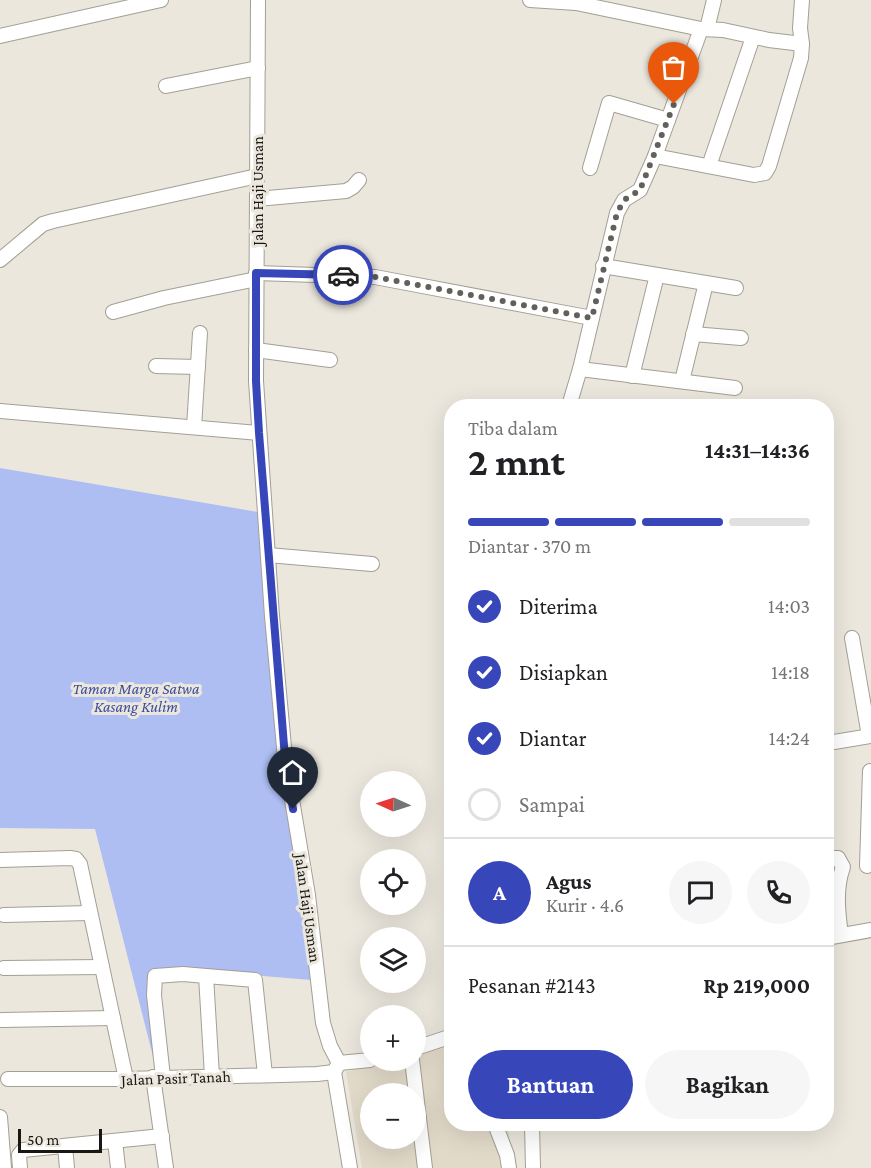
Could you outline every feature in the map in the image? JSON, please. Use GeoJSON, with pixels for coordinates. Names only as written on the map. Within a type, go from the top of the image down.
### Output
{"type":"FeatureCollection","features":[{"type":"Feature","properties":{"kind":"street"},"geometry":{"type":"LineString","coordinates":[[0,36],[161,0]]}},
{"type":"Feature","properties":{"kind":"street","name":"Jalan Haji Usman"},"geometry":{"type":"LineString","coordinates":[[258,0],[256,350],[259,433],[268,555],[285,758],[308,896],[323,1023],[337,1068],[350,1168]]}},
{"type":"Feature","properties":{"kind":"street"},"geometry":{"type":"LineString","coordinates":[[530,0],[576,3],[704,29],[802,44]]}},
{"type":"Feature","properties":{"kind":"street"},"geometry":{"type":"LineString","coordinates":[[571,399],[617,213],[624,200],[640,190],[714,0]]}},
{"type":"Feature","properties":{"kind":"street"},"geometry":{"type":"LineString","coordinates":[[655,156],[754,175],[765,173],[801,58],[802,0]]}},
{"type":"Feature","properties":{"kind":"street"},"geometry":{"type":"LineString","coordinates":[[709,166],[753,37]]}},
{"type":"Feature","properties":{"kind":"street"},"geometry":{"type":"LineString","coordinates":[[166,86],[258,68]]}},
{"type":"Feature","properties":{"kind":"street"},"geometry":{"type":"LineString","coordinates":[[590,168],[609,103],[668,120]]}},
{"type":"Feature","properties":{"kind":"street"},"geometry":{"type":"LineString","coordinates":[[0,260],[43,224],[257,176]]}},
{"type":"Feature","properties":{"kind":"street"},"geometry":{"type":"LineString","coordinates":[[257,199],[346,190],[353,187],[359,180]]}},
{"type":"Feature","properties":{"kind":"street"},"geometry":{"type":"LineString","coordinates":[[603,266],[736,288]]}},
{"type":"Feature","properties":{"kind":"street"},"geometry":{"type":"LineString","coordinates":[[632,376],[657,275]]}},
{"type":"Feature","properties":{"kind":"street"},"geometry":{"type":"LineString","coordinates":[[113,312],[256,276],[375,277],[592,318]]}},
{"type":"Feature","properties":{"kind":"street"},"geometry":{"type":"LineString","coordinates":[[682,381],[706,283]]}},
{"type":"Feature","properties":{"kind":"street"},"geometry":{"type":"LineString","coordinates":[[194,428],[200,333]]}},
{"type":"Feature","properties":{"kind":"street"},"geometry":{"type":"LineString","coordinates":[[693,334],[741,338]]}},
{"type":"Feature","properties":{"kind":"street"},"geometry":{"type":"LineString","coordinates":[[256,350],[330,360]]}},
{"type":"Feature","properties":{"kind":"street"},"geometry":{"type":"LineString","coordinates":[[156,366],[198,367]]}},
{"type":"Feature","properties":{"kind":"street"},"geometry":{"type":"LineString","coordinates":[[580,369],[735,388]]}},
{"type":"Feature","properties":{"kind":"street"},"geometry":{"type":"LineString","coordinates":[[0,411],[259,433]]}},
{"type":"Feature","properties":{"kind":"street"},"geometry":{"type":"LineString","coordinates":[[268,555],[372,564]]}},
{"type":"Feature","properties":{"kind":"street"},"geometry":{"type":"LineString","coordinates":[[834,742],[870,736],[852,638]]}},
{"type":"Feature","properties":{"kind":"street"},"geometry":{"type":"LineString","coordinates":[[843,867],[869,866],[870,771]]}},
{"type":"Feature","properties":{"kind":"street"},"geometry":{"type":"LineString","coordinates":[[834,858],[838,858],[843,867],[838,887],[841,935]]}},
{"type":"Feature","properties":{"kind":"street"},"geometry":{"type":"LineString","coordinates":[[0,860],[76,859],[80,864],[126,1079]]}},
{"type":"Feature","properties":{"kind":"street"},"geometry":{"type":"LineString","coordinates":[[4,915],[90,912]]}},
{"type":"Feature","properties":{"kind":"street"},"geometry":{"type":"LineString","coordinates":[[834,936],[871,930]]}},
{"type":"Feature","properties":{"kind":"street"},"geometry":{"type":"LineString","coordinates":[[4,968],[102,967]]}},
{"type":"Feature","properties":{"kind":"street"},"geometry":{"type":"LineString","coordinates":[[166,1168],[158,1077],[155,976],[183,974],[255,980],[265,1075]]}},
{"type":"Feature","properties":{"kind":"street"},"geometry":{"type":"LineString","coordinates":[[206,976],[212,1076]]}},
{"type":"Feature","properties":{"kind":"street"},"geometry":{"type":"LineString","coordinates":[[2,1020],[113,1018]]}},
{"type":"Feature","properties":{"kind":"street"},"geometry":{"type":"LineString","coordinates":[[426,1045],[444,1039]]}},
{"type":"Feature","properties":{"kind":"street"},"geometry":{"type":"LineString","coordinates":[[337,1068],[360,1062]]}},
{"type":"Feature","properties":{"kind":"street","name":"Jalan Pasir Tanah"},"geometry":{"type":"LineString","coordinates":[[3,1079],[126,1079],[265,1075],[337,1068]]}},
{"type":"Feature","properties":{"kind":"street"},"geometry":{"type":"LineString","coordinates":[[413,1071],[425,1168]]}},
{"type":"Feature","properties":{"kind":"street"},"geometry":{"type":"LineString","coordinates":[[0,1117],[4,1168]]}},
{"type":"Feature","properties":{"kind":"street"},"geometry":{"type":"LineString","coordinates":[[498,1131],[507,1155],[509,1168]]}},
{"type":"Feature","properties":{"kind":"street"},"geometry":{"type":"LineString","coordinates":[[532,1131],[533,1168]]}},
{"type":"Feature","properties":{"kind":"street"},"geometry":{"type":"LineString","coordinates":[[20,1168],[19,1155],[23,1150],[162,1136]]}},
{"type":"Feature","properties":{"kind":"street"},"geometry":{"type":"LineString","coordinates":[[115,1141],[118,1168]]}},
{"type":"Feature","properties":{"kind":"street"},"geometry":{"type":"LineString","coordinates":[[64,1146],[67,1168]]}},
{"type":"Feature","properties":{"kind":"shaded area"},"geometry":{"type":"Polygon","coordinates":[[[444,1044],[444,1131],[509,1131],[512,1168],[362,1168],[346,1072],[360,1068],[360,1071],[426,1071],[426,1050],[444,1044]]]}},
{"type":"Feature","properties":{"kind":"green space","name":"Taman Marga Satwa Kasang Kulim"},"geometry":{"type":"Polygon","coordinates":[[[0,468],[258,512],[271,676],[311,980],[188,970],[150,972],[156,1068],[95,829],[0,828],[0,468]]]}},
{"type":"Feature","properties":{"kind":"way so far"},"geometry":{"type":"LineString","coordinates":[[343,275],[375,277],[592,318],[617,213],[628,196],[640,190],[674,104]]}},
{"type":"Feature","properties":{"kind":"route"},"geometry":{"type":"LineString","coordinates":[[293,809],[285,758],[272,616],[259,433],[256,381],[256,273],[343,275]]}}]}
